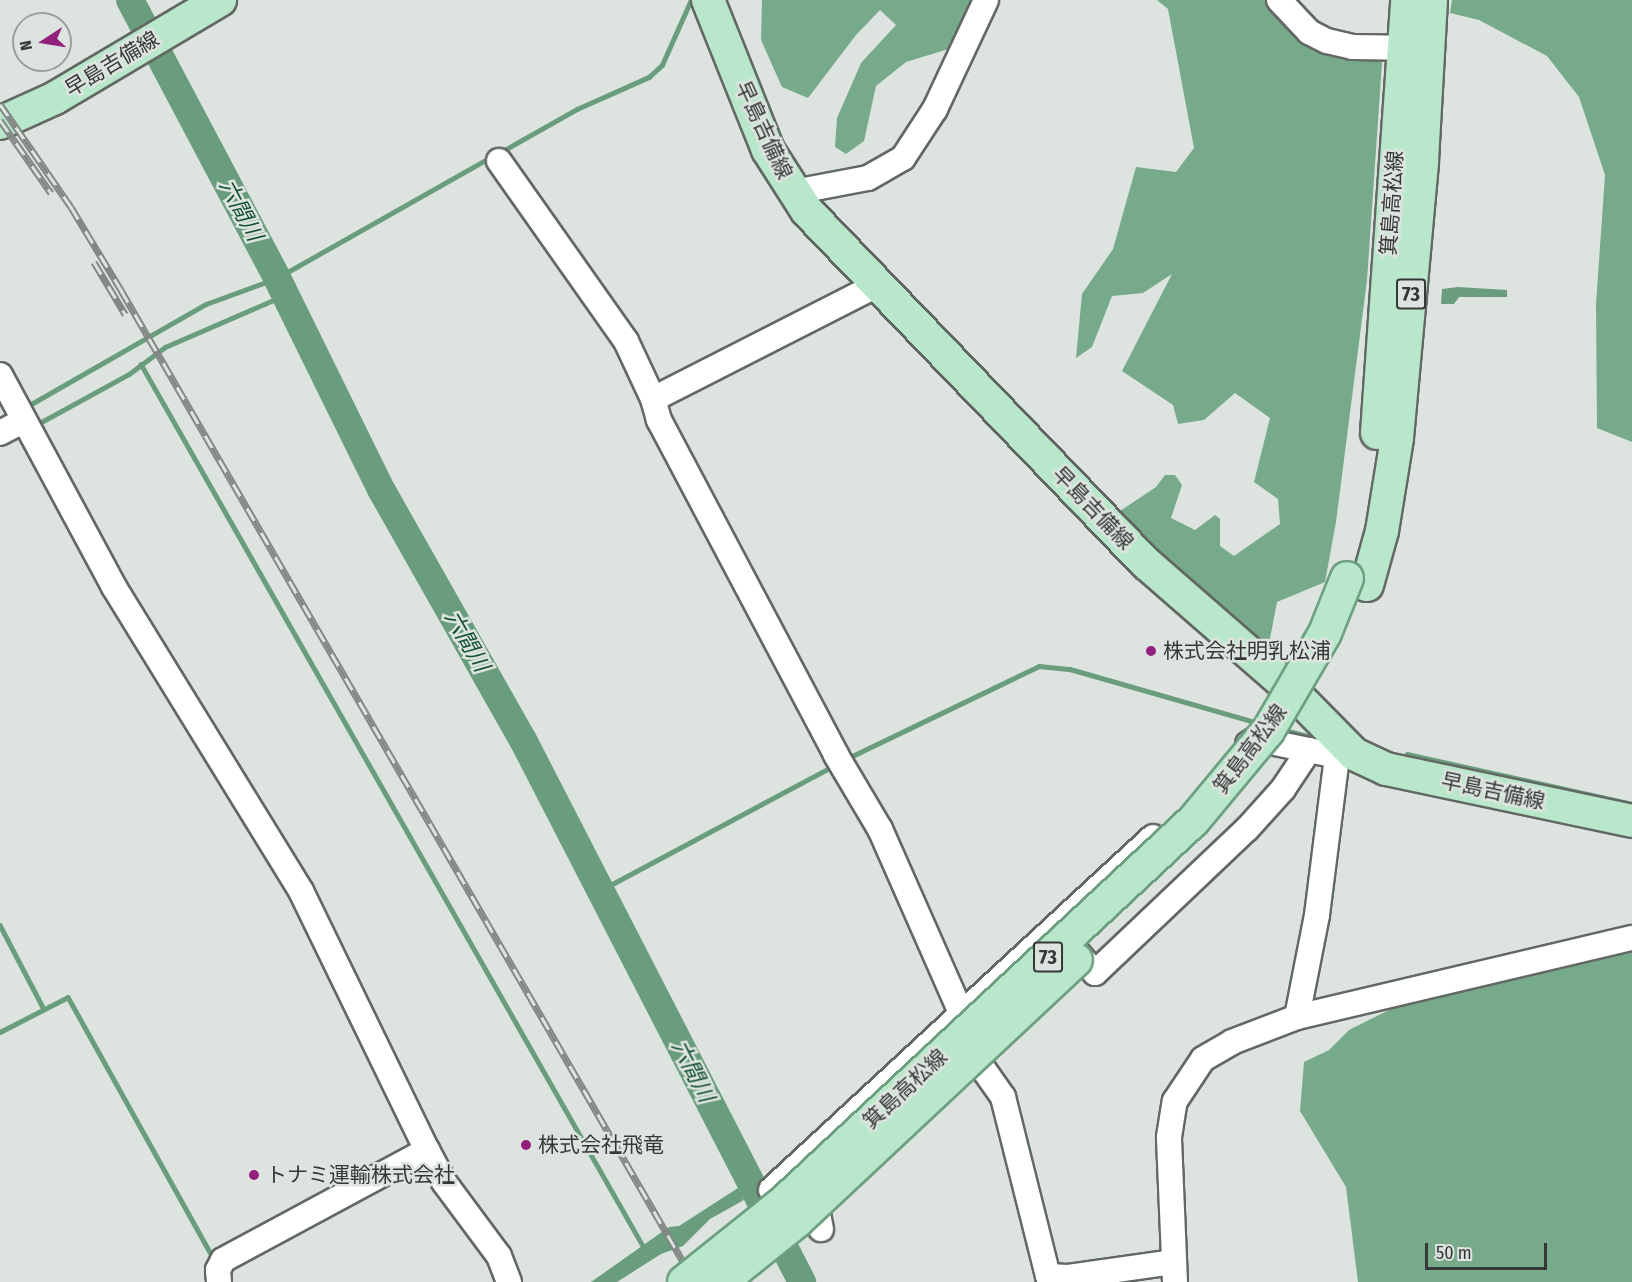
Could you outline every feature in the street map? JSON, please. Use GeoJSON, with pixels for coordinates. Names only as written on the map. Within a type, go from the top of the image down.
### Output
{"type":"FeatureCollection","features":[{"type":"Feature","properties":{"kind":"main road","name":"早島吉備線"},"geometry":{"type":"LineString","coordinates":[[0,123],[55,98],[220,0]]}},
{"type":"Feature","properties":{"kind":"main road","name":"早島吉備線"},"geometry":{"type":"LineString","coordinates":[[708,0],[768,150],[794,192],[877,285],[1146,563],[1286,685],[1338,748],[1386,769],[1632,821]]}},
{"type":"Feature","properties":{"kind":"main road","name":"箕島高松線"},"geometry":{"type":"LineString","coordinates":[[684,1282],[784,1202],[1194,820],[1268,731],[1357,581],[1382,531],[1397,438],[1411,295],[1415,49],[1407,0]]}},
{"type":"Feature","properties":{"kind":"main road","name":"箕島高松線"},"geometry":{"type":"LineString","coordinates":[[1415,49],[1431,0]]}},
{"type":"Feature","properties":{"kind":"main road","name":"箕島高松線"},"geometry":{"type":"LineString","coordinates":[[721,1282],[797,1221],[1209,836],[1288,738],[1318,688],[1357,581]]}},
{"type":"Feature","properties":{"kind":"street"},"geometry":{"type":"LineString","coordinates":[[794,192],[868,178],[903,158],[935,109],[986,0]]}},
{"type":"Feature","properties":{"kind":"street"},"geometry":{"type":"LineString","coordinates":[[1279,0],[1300,25],[1327,41],[1352,47],[1415,49]]}},
{"type":"Feature","properties":{"kind":"street"},"geometry":{"type":"LineString","coordinates":[[499,161],[626,341],[653,399],[659,420],[839,761],[880,829],[961,1012],[972,1053],[1003,1097],[1047,1276],[1174,1272],[1169,1137],[1175,1101],[1203,1059],[1232,1042],[1297,1017],[1632,938]]}},
{"type":"Feature","properties":{"kind":"street"},"geometry":{"type":"LineString","coordinates":[[653,399],[877,285]]}},
{"type":"Feature","properties":{"kind":"street"},"geometry":{"type":"LineString","coordinates":[[0,375],[19,416],[114,587],[301,891],[444,1182],[499,1256],[509,1282]]}},
{"type":"Feature","properties":{"kind":"street"},"geometry":{"type":"LineString","coordinates":[[0,433],[19,416]]}},
{"type":"Feature","properties":{"kind":"street"},"geometry":{"type":"LineString","coordinates":[[771,1190],[1185,807],[1239,749],[1256,739],[1309,750],[1338,748],[1317,915],[1297,1017]]}},
{"type":"Feature","properties":{"kind":"street"},"geometry":{"type":"LineString","coordinates":[[1055,927],[1095,973],[1247,829],[1283,789],[1309,750]]}},
{"type":"Feature","properties":{"kind":"street"},"geometry":{"type":"LineString","coordinates":[[219,1282],[218,1270],[223,1260],[427,1150]]}},
{"type":"Feature","properties":{"kind":"street"},"geometry":{"type":"LineString","coordinates":[[807,1157],[821,1229]]}},
{"type":"Feature","properties":{"kind":"shaded area"},"geometry":{"type":"Polygon","coordinates":[[[762,0],[974,0],[952,48],[906,62],[876,86],[864,141],[846,154],[835,147],[837,118],[861,63],[896,25],[880,10],[856,35],[808,98],[782,87],[761,40],[762,0]]]}},
{"type":"Feature","properties":{"kind":"shaded area"},"geometry":{"type":"Polygon","coordinates":[[[1157,0],[1269,0],[1284,25],[1312,46],[1377,57],[1382,63],[1367,280],[1336,522],[1325,582],[1277,602],[1268,649],[1114,515],[1156,487],[1165,475],[1175,475],[1182,485],[1171,518],[1195,530],[1215,515],[1220,519],[1220,546],[1234,556],[1280,524],[1278,499],[1254,482],[1270,418],[1235,393],[1204,420],[1178,424],[1173,405],[1122,371],[1172,274],[1143,293],[1112,296],[1092,347],[1076,358],[1082,294],[1113,249],[1136,167],[1176,172],[1194,148],[1168,9],[1157,0]]]}},
{"type":"Feature","properties":{"kind":"shaded area"},"geometry":{"type":"Polygon","coordinates":[[[1452,0],[1632,0],[1632,442],[1597,428],[1596,304],[1605,175],[1579,97],[1547,56],[1479,20],[1450,13],[1452,0]]]}},
{"type":"Feature","properties":{"kind":"shaded area"},"geometry":{"type":"Polygon","coordinates":[[[1458,287],[1507,290],[1507,297],[1459,297],[1454,304],[1441,304],[1442,289],[1458,287]]]}},
{"type":"Feature","properties":{"kind":"shaded area"},"geometry":{"type":"Polygon","coordinates":[[[1632,948],[1632,1282],[1358,1282],[1346,1187],[1300,1111],[1304,1062],[1329,1050],[1349,1030],[1407,1001],[1632,948]]]}},
{"type":"Feature","properties":{"kind":"shaded area"},"geometry":{"type":"Polygon","coordinates":[[[738,1188],[744,1200],[710,1219],[683,1246],[661,1254],[617,1282],[591,1282],[669,1227],[679,1226],[738,1188]]]}},
{"type":"Feature","properties":{"kind":"waterway","name":"六間川"},"geometry":{"type":"LineString","coordinates":[[130,0],[277,278],[382,491],[523,740],[802,1282]]}},
{"type":"Feature","properties":{"kind":"waterway"},"geometry":{"type":"LineString","coordinates":[[501,152],[577,109],[649,77],[662,65],[691,0]]}},
{"type":"Feature","properties":{"kind":"waterway"},"geometry":{"type":"LineString","coordinates":[[26,407],[206,304],[277,278],[491,157]]}},
{"type":"Feature","properties":{"kind":"waterway"},"geometry":{"type":"LineString","coordinates":[[34,426],[129,374],[165,347],[285,295]]}},
{"type":"Feature","properties":{"kind":"waterway"},"geometry":{"type":"LineString","coordinates":[[141,364],[646,1251]]}},
{"type":"Feature","properties":{"kind":"waterway"},"geometry":{"type":"LineString","coordinates":[[846,759],[1039,666],[1070,669],[1258,723]]}},
{"type":"Feature","properties":{"kind":"waterway"},"geometry":{"type":"LineString","coordinates":[[1281,729],[1322,740]]}},
{"type":"Feature","properties":{"kind":"waterway"},"geometry":{"type":"LineString","coordinates":[[1407,754],[1632,804]]}},
{"type":"Feature","properties":{"kind":"waterway"},"geometry":{"type":"LineString","coordinates":[[601,890],[833,766]]}},
{"type":"Feature","properties":{"kind":"waterway"},"geometry":{"type":"LineString","coordinates":[[0,925],[44,1009]]}},
{"type":"Feature","properties":{"kind":"waterway"},"geometry":{"type":"LineString","coordinates":[[0,1032],[68,997],[211,1254]]}},
{"type":"Feature","properties":{"kind":"waterway"},"geometry":{"type":"LineString","coordinates":[[738,1196],[753,1186]]}},
{"type":"Feature","properties":{"kind":"railway"},"geometry":{"type":"LineString","coordinates":[[0,104],[71,207],[121,290],[695,1282]]}},
{"type":"Feature","properties":{"kind":"railway"},"geometry":{"type":"LineString","coordinates":[[0,120],[51,193]]}},
{"type":"Feature","properties":{"kind":"railway"},"geometry":{"type":"LineString","coordinates":[[94,262],[125,314]]}},
{"type":"Feature","properties":{"kind":"place","name":"株式会社明乳松浦"},"geometry":{"type":"Point","coordinates":[1151,651]}},
{"type":"Feature","properties":{"kind":"place","name":"株式会社飛竜"},"geometry":{"type":"Point","coordinates":[526,1145]}},
{"type":"Feature","properties":{"kind":"place","name":"トナミ運輸株式会社"},"geometry":{"type":"Point","coordinates":[254,1175]}}]}
